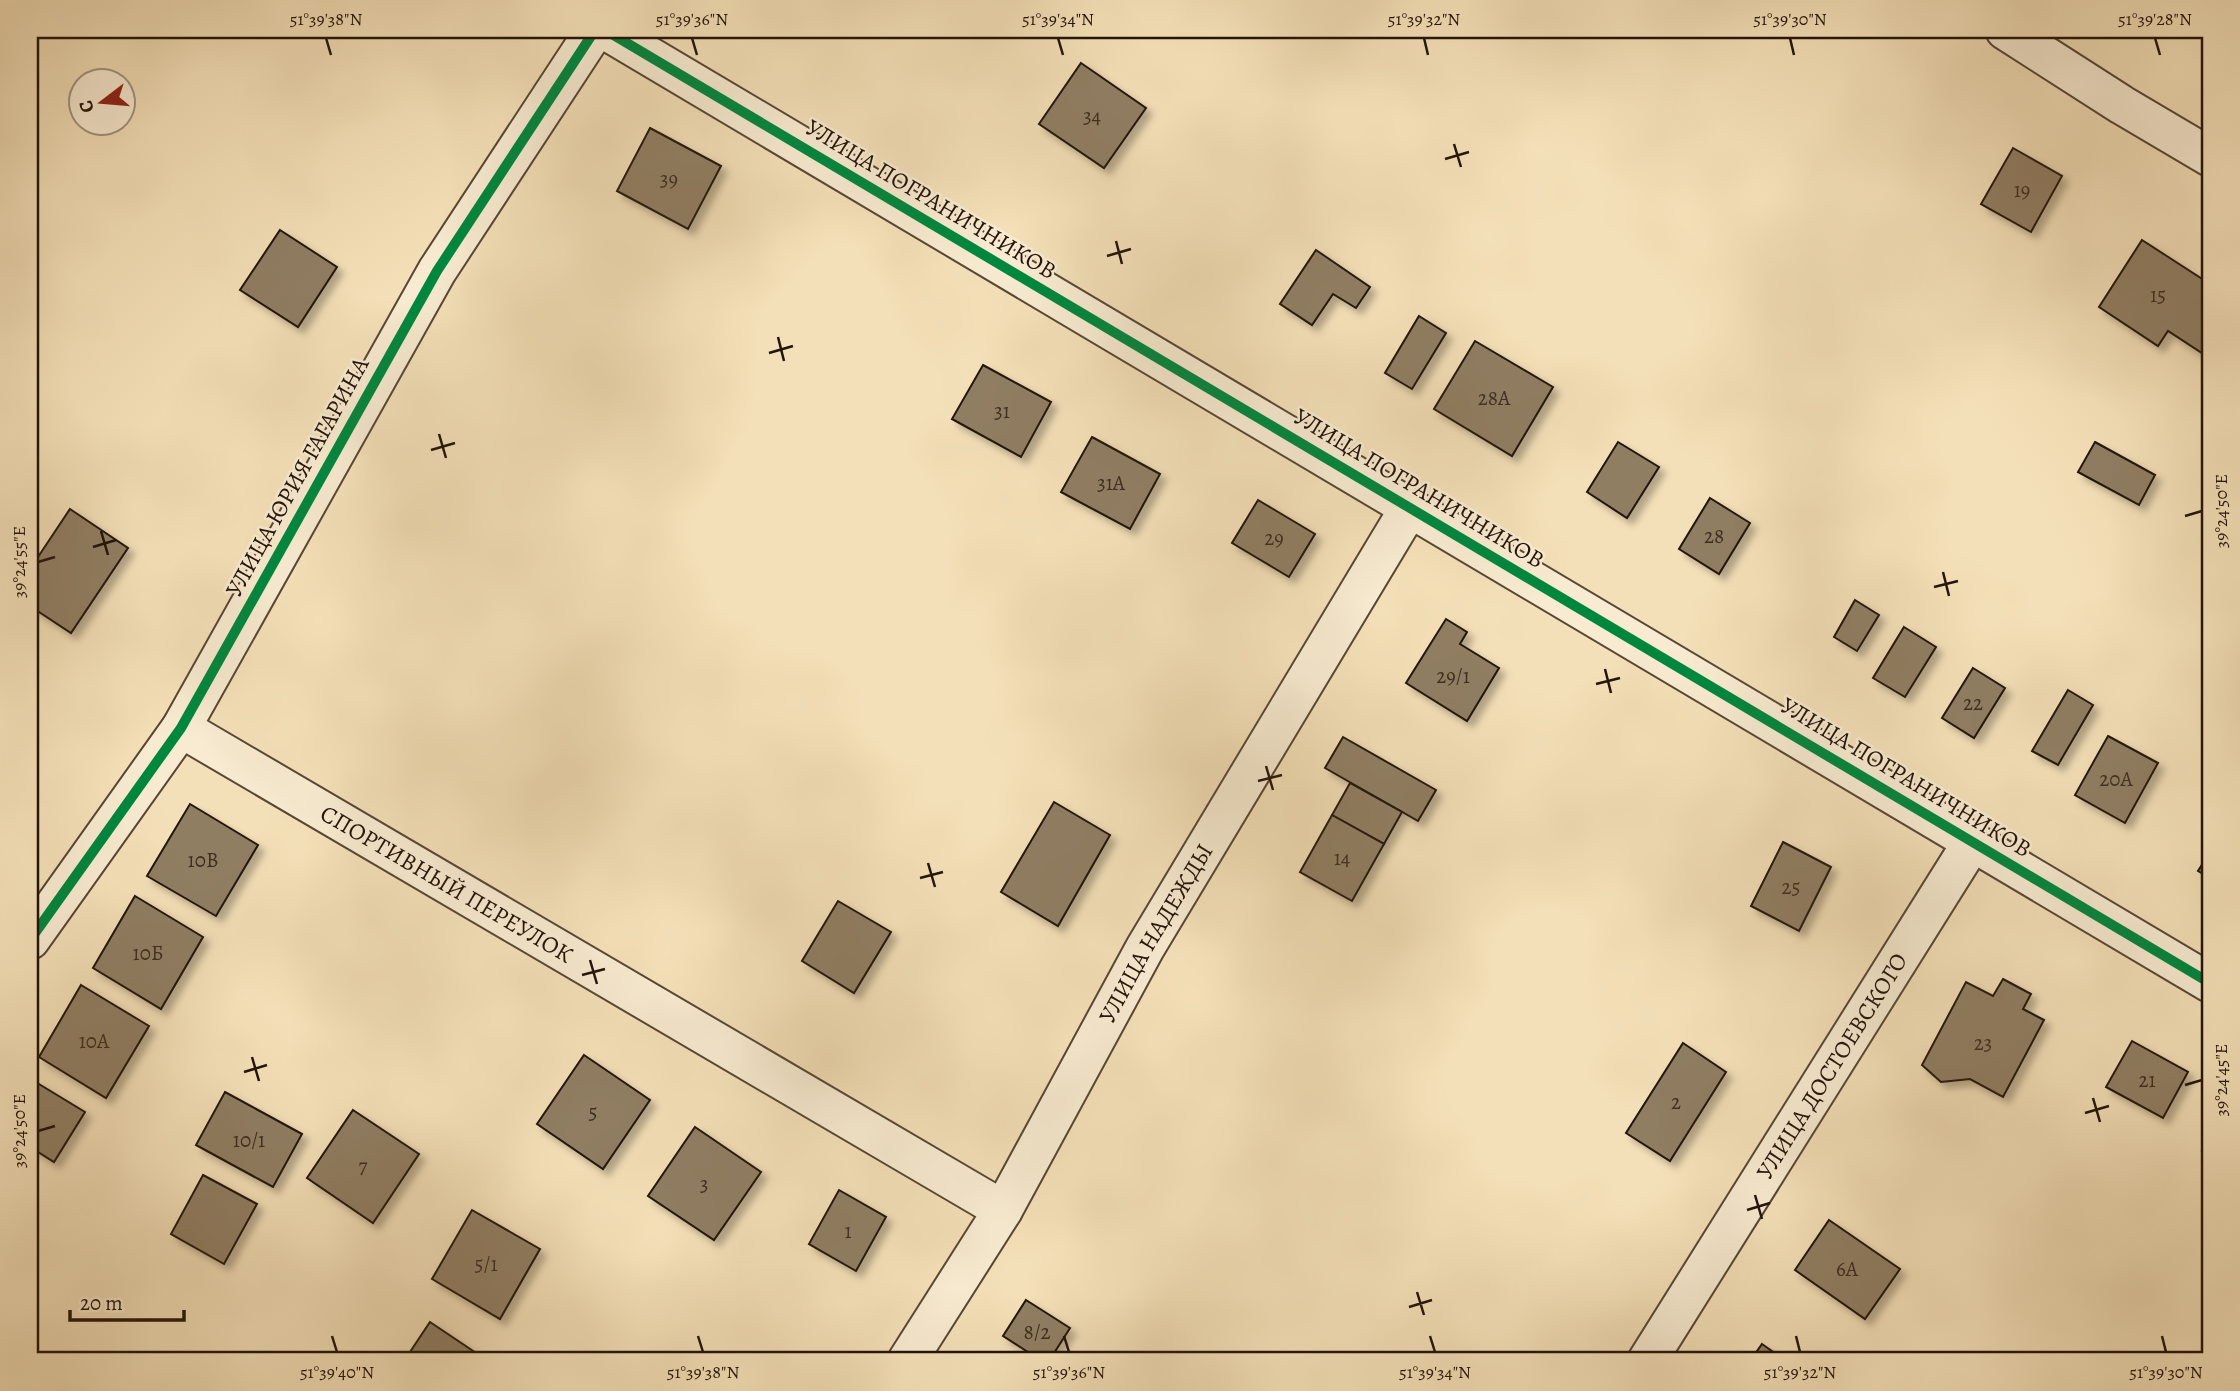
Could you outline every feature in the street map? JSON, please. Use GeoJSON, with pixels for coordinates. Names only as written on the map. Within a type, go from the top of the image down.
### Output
{"type":"FeatureCollection","features":[{"type":"Feature","properties":{"kind":"street","name":"УЛИЦА ЮРИЯ ГАГАРИНА"},"geometry":{"type":"LineString","coordinates":[[30,940],[181,728],[437,271],[595,30]]}},
{"type":"Feature","properties":{"kind":"street","name":"УЛИЦА ПОГРАНИЧНИКОВ"},"geometry":{"type":"LineString","coordinates":[[606,30],[2210,983]]}},
{"type":"Feature","properties":{"kind":"street"},"geometry":{"type":"LineString","coordinates":[[2005,30],[2122,105],[2210,157]]}},
{"type":"Feature","properties":{"kind":"street","name":"УЛИЦА НАДЕЖДЫ"},"geometry":{"type":"LineString","coordinates":[[907,1361],[1003,1210],[1145,948],[1410,507]]}},
{"type":"Feature","properties":{"kind":"street","name":"СПОРТИВНЫЙ ПЕРЕУЛОК"},"geometry":{"type":"LineString","coordinates":[[181,728],[1003,1210]]}},
{"type":"Feature","properties":{"kind":"street","name":"УЛИЦА ДОСТОЕВСКОГО"},"geometry":{"type":"LineString","coordinates":[[1647,1361],[1973,841]]}},
{"type":"Feature","properties":{"kind":"building"},"geometry":{"type":"Polygon","coordinates":[[[1081,63],[1146,108],[1104,168],[1039,124],[1081,63]]]}},
{"type":"Feature","properties":{"kind":"building"},"geometry":{"type":"Polygon","coordinates":[[[650,128],[721,166],[688,229],[617,191],[650,128]]]}},
{"type":"Feature","properties":{"kind":"building"},"geometry":{"type":"Polygon","coordinates":[[[2013,148],[2062,176],[2031,232],[1981,204],[2013,148]]]}},
{"type":"Feature","properties":{"kind":"building"},"geometry":{"type":"Polygon","coordinates":[[[280,230],[337,267],[298,327],[240,290],[280,230]]]}},
{"type":"Feature","properties":{"kind":"building"},"geometry":{"type":"Polygon","coordinates":[[[2142,240],[2210,284],[2208,357],[2168,331],[2158,346],[2099,307],[2142,240]]]}},
{"type":"Feature","properties":{"kind":"building"},"geometry":{"type":"Polygon","coordinates":[[[1316,250],[1370,287],[1356,308],[1333,294],[1312,325],[1280,304],[1316,250]]]}},
{"type":"Feature","properties":{"kind":"building"},"geometry":{"type":"Polygon","coordinates":[[[1419,316],[1446,333],[1412,389],[1385,373],[1419,316]]]}},
{"type":"Feature","properties":{"kind":"building"},"geometry":{"type":"Polygon","coordinates":[[[1475,341],[1553,387],[1512,456],[1434,409],[1475,341]]]}},
{"type":"Feature","properties":{"kind":"building"},"geometry":{"type":"Polygon","coordinates":[[[983,365],[1051,402],[1021,457],[952,419],[983,365]]]}},
{"type":"Feature","properties":{"kind":"building"},"geometry":{"type":"Polygon","coordinates":[[[1092,437],[1160,474],[1130,529],[1061,492],[1092,437]]]}},
{"type":"Feature","properties":{"kind":"building"},"geometry":{"type":"Polygon","coordinates":[[[1618,442],[1659,467],[1627,518],[1587,492],[1618,442]]]}},
{"type":"Feature","properties":{"kind":"building"},"geometry":{"type":"Polygon","coordinates":[[[2095,442],[2155,475],[2139,505],[2078,472],[2095,442]]]}},
{"type":"Feature","properties":{"kind":"building"},"geometry":{"type":"Polygon","coordinates":[[[1710,498],[1750,523],[1719,574],[1679,549],[1710,498]]]}},
{"type":"Feature","properties":{"kind":"building"},"geometry":{"type":"Polygon","coordinates":[[[1258,500],[1315,534],[1289,577],[1232,543],[1258,500]]]}},
{"type":"Feature","properties":{"kind":"building"},"geometry":{"type":"Polygon","coordinates":[[[70,509],[128,548],[71,633],[30,606],[30,569],[70,509]]]}},
{"type":"Feature","properties":{"kind":"building"},"geometry":{"type":"Polygon","coordinates":[[[1855,600],[1879,615],[1857,651],[1834,637],[1855,600]]]}},
{"type":"Feature","properties":{"kind":"building"},"geometry":{"type":"Polygon","coordinates":[[[1446,619],[1467,632],[1460,644],[1499,668],[1467,721],[1406,683],[1446,619]]]}},
{"type":"Feature","properties":{"kind":"building"},"geometry":{"type":"Polygon","coordinates":[[[1904,627],[1936,647],[1905,697],[1873,678],[1904,627]]]}},
{"type":"Feature","properties":{"kind":"building"},"geometry":{"type":"Polygon","coordinates":[[[1973,668],[2005,688],[1974,738],[1942,718],[1973,668]]]}},
{"type":"Feature","properties":{"kind":"building"},"geometry":{"type":"Polygon","coordinates":[[[2068,690],[2093,705],[2058,765],[2032,751],[2068,690]]]}},
{"type":"Feature","properties":{"kind":"building"},"geometry":{"type":"Polygon","coordinates":[[[2108,736],[2158,763],[2125,823],[2075,795],[2108,736]]]}},
{"type":"Feature","properties":{"kind":"building"},"geometry":{"type":"Polygon","coordinates":[[[1343,737],[1436,790],[1418,821],[1325,768],[1343,737]]]}},
{"type":"Feature","properties":{"kind":"building"},"geometry":{"type":"Polygon","coordinates":[[[1350,783],[1402,812],[1384,844],[1332,815],[1350,783]]]}},
{"type":"Feature","properties":{"kind":"building"},"geometry":{"type":"Polygon","coordinates":[[[1054,802],[1110,835],[1058,926],[1001,892],[1054,802]]]}},
{"type":"Feature","properties":{"kind":"building"},"geometry":{"type":"Polygon","coordinates":[[[190,804],[258,845],[216,916],[147,876],[190,804]]]}},
{"type":"Feature","properties":{"kind":"building"},"geometry":{"type":"Polygon","coordinates":[[[1332,815],[1384,844],[1352,901],[1300,872],[1332,815]]]}},
{"type":"Feature","properties":{"kind":"building"},"geometry":{"type":"Polygon","coordinates":[[[1783,842],[1831,867],[1799,931],[1751,906],[1783,842]]]}},
{"type":"Feature","properties":{"kind":"building"},"geometry":{"type":"Polygon","coordinates":[[[2210,852],[2210,878],[2198,871],[2210,852]]]}},
{"type":"Feature","properties":{"kind":"building"},"geometry":{"type":"Polygon","coordinates":[[[135,896],[203,937],[161,1009],[93,968],[135,896]]]}},
{"type":"Feature","properties":{"kind":"building"},"geometry":{"type":"Polygon","coordinates":[[[838,901],[891,932],[854,993],[802,961],[838,901]]]}},
{"type":"Feature","properties":{"kind":"building"},"geometry":{"type":"Polygon","coordinates":[[[2003,979],[2031,994],[2023,1009],[2044,1020],[2003,1097],[1970,1079],[1941,1082],[1922,1065],[1966,982],[1993,996],[2003,979]]]}},
{"type":"Feature","properties":{"kind":"building"},"geometry":{"type":"Polygon","coordinates":[[[81,985],[149,1026],[106,1098],[39,1057],[81,985]]]}},
{"type":"Feature","properties":{"kind":"building"},"geometry":{"type":"Polygon","coordinates":[[[2132,1041],[2188,1072],[2163,1118],[2106,1087],[2132,1041]]]}},
{"type":"Feature","properties":{"kind":"building"},"geometry":{"type":"Polygon","coordinates":[[[1683,1043],[1726,1072],[1670,1161],[1626,1133],[1683,1043]]]}},
{"type":"Feature","properties":{"kind":"building"},"geometry":{"type":"Polygon","coordinates":[[[584,1055],[650,1100],[603,1169],[537,1124],[584,1055]]]}},
{"type":"Feature","properties":{"kind":"building"},"geometry":{"type":"Polygon","coordinates":[[[34,1081],[85,1112],[54,1162],[30,1147],[30,1088],[34,1081]]]}},
{"type":"Feature","properties":{"kind":"building"},"geometry":{"type":"Polygon","coordinates":[[[225,1092],[302,1134],[273,1187],[196,1145],[225,1092]]]}},
{"type":"Feature","properties":{"kind":"building"},"geometry":{"type":"Polygon","coordinates":[[[353,1110],[419,1154],[373,1223],[307,1178],[353,1110]]]}},
{"type":"Feature","properties":{"kind":"building"},"geometry":{"type":"Polygon","coordinates":[[[695,1127],[761,1172],[714,1240],[648,1196],[695,1127]]]}},
{"type":"Feature","properties":{"kind":"building"},"geometry":{"type":"Polygon","coordinates":[[[2210,1138],[2210,1156],[2202,1151],[2210,1138]]]}},
{"type":"Feature","properties":{"kind":"building"},"geometry":{"type":"Polygon","coordinates":[[[203,1175],[257,1204],[224,1264],[171,1234],[203,1175]]]}},
{"type":"Feature","properties":{"kind":"building"},"geometry":{"type":"Polygon","coordinates":[[[839,1190],[886,1217],[856,1271],[809,1244],[839,1190]]]}},
{"type":"Feature","properties":{"kind":"building"},"geometry":{"type":"Polygon","coordinates":[[[472,1210],[540,1249],[500,1319],[432,1279],[472,1210]]]}},
{"type":"Feature","properties":{"kind":"building"},"geometry":{"type":"Polygon","coordinates":[[[1829,1220],[1900,1269],[1865,1319],[1795,1270],[1829,1220]]]}},
{"type":"Feature","properties":{"kind":"building"},"geometry":{"type":"Polygon","coordinates":[[[1026,1300],[1070,1328],[1049,1361],[1042,1361],[1003,1336],[1026,1300]]]}},
{"type":"Feature","properties":{"kind":"building"},"geometry":{"type":"Polygon","coordinates":[[[430,1322],[488,1361],[404,1361],[430,1322]]]}},
{"type":"Feature","properties":{"kind":"building"},"geometry":{"type":"Polygon","coordinates":[[[1762,1344],[1786,1361],[1750,1361],[1762,1344]]]}},
{"type":"Feature","properties":{"kind":"cycle path"},"geometry":{"type":"LineString","coordinates":[[30,940],[181,728],[437,271],[595,30]]}},
{"type":"Feature","properties":{"kind":"cycle path"},"geometry":{"type":"LineString","coordinates":[[605,30],[2210,983]]}}]}
